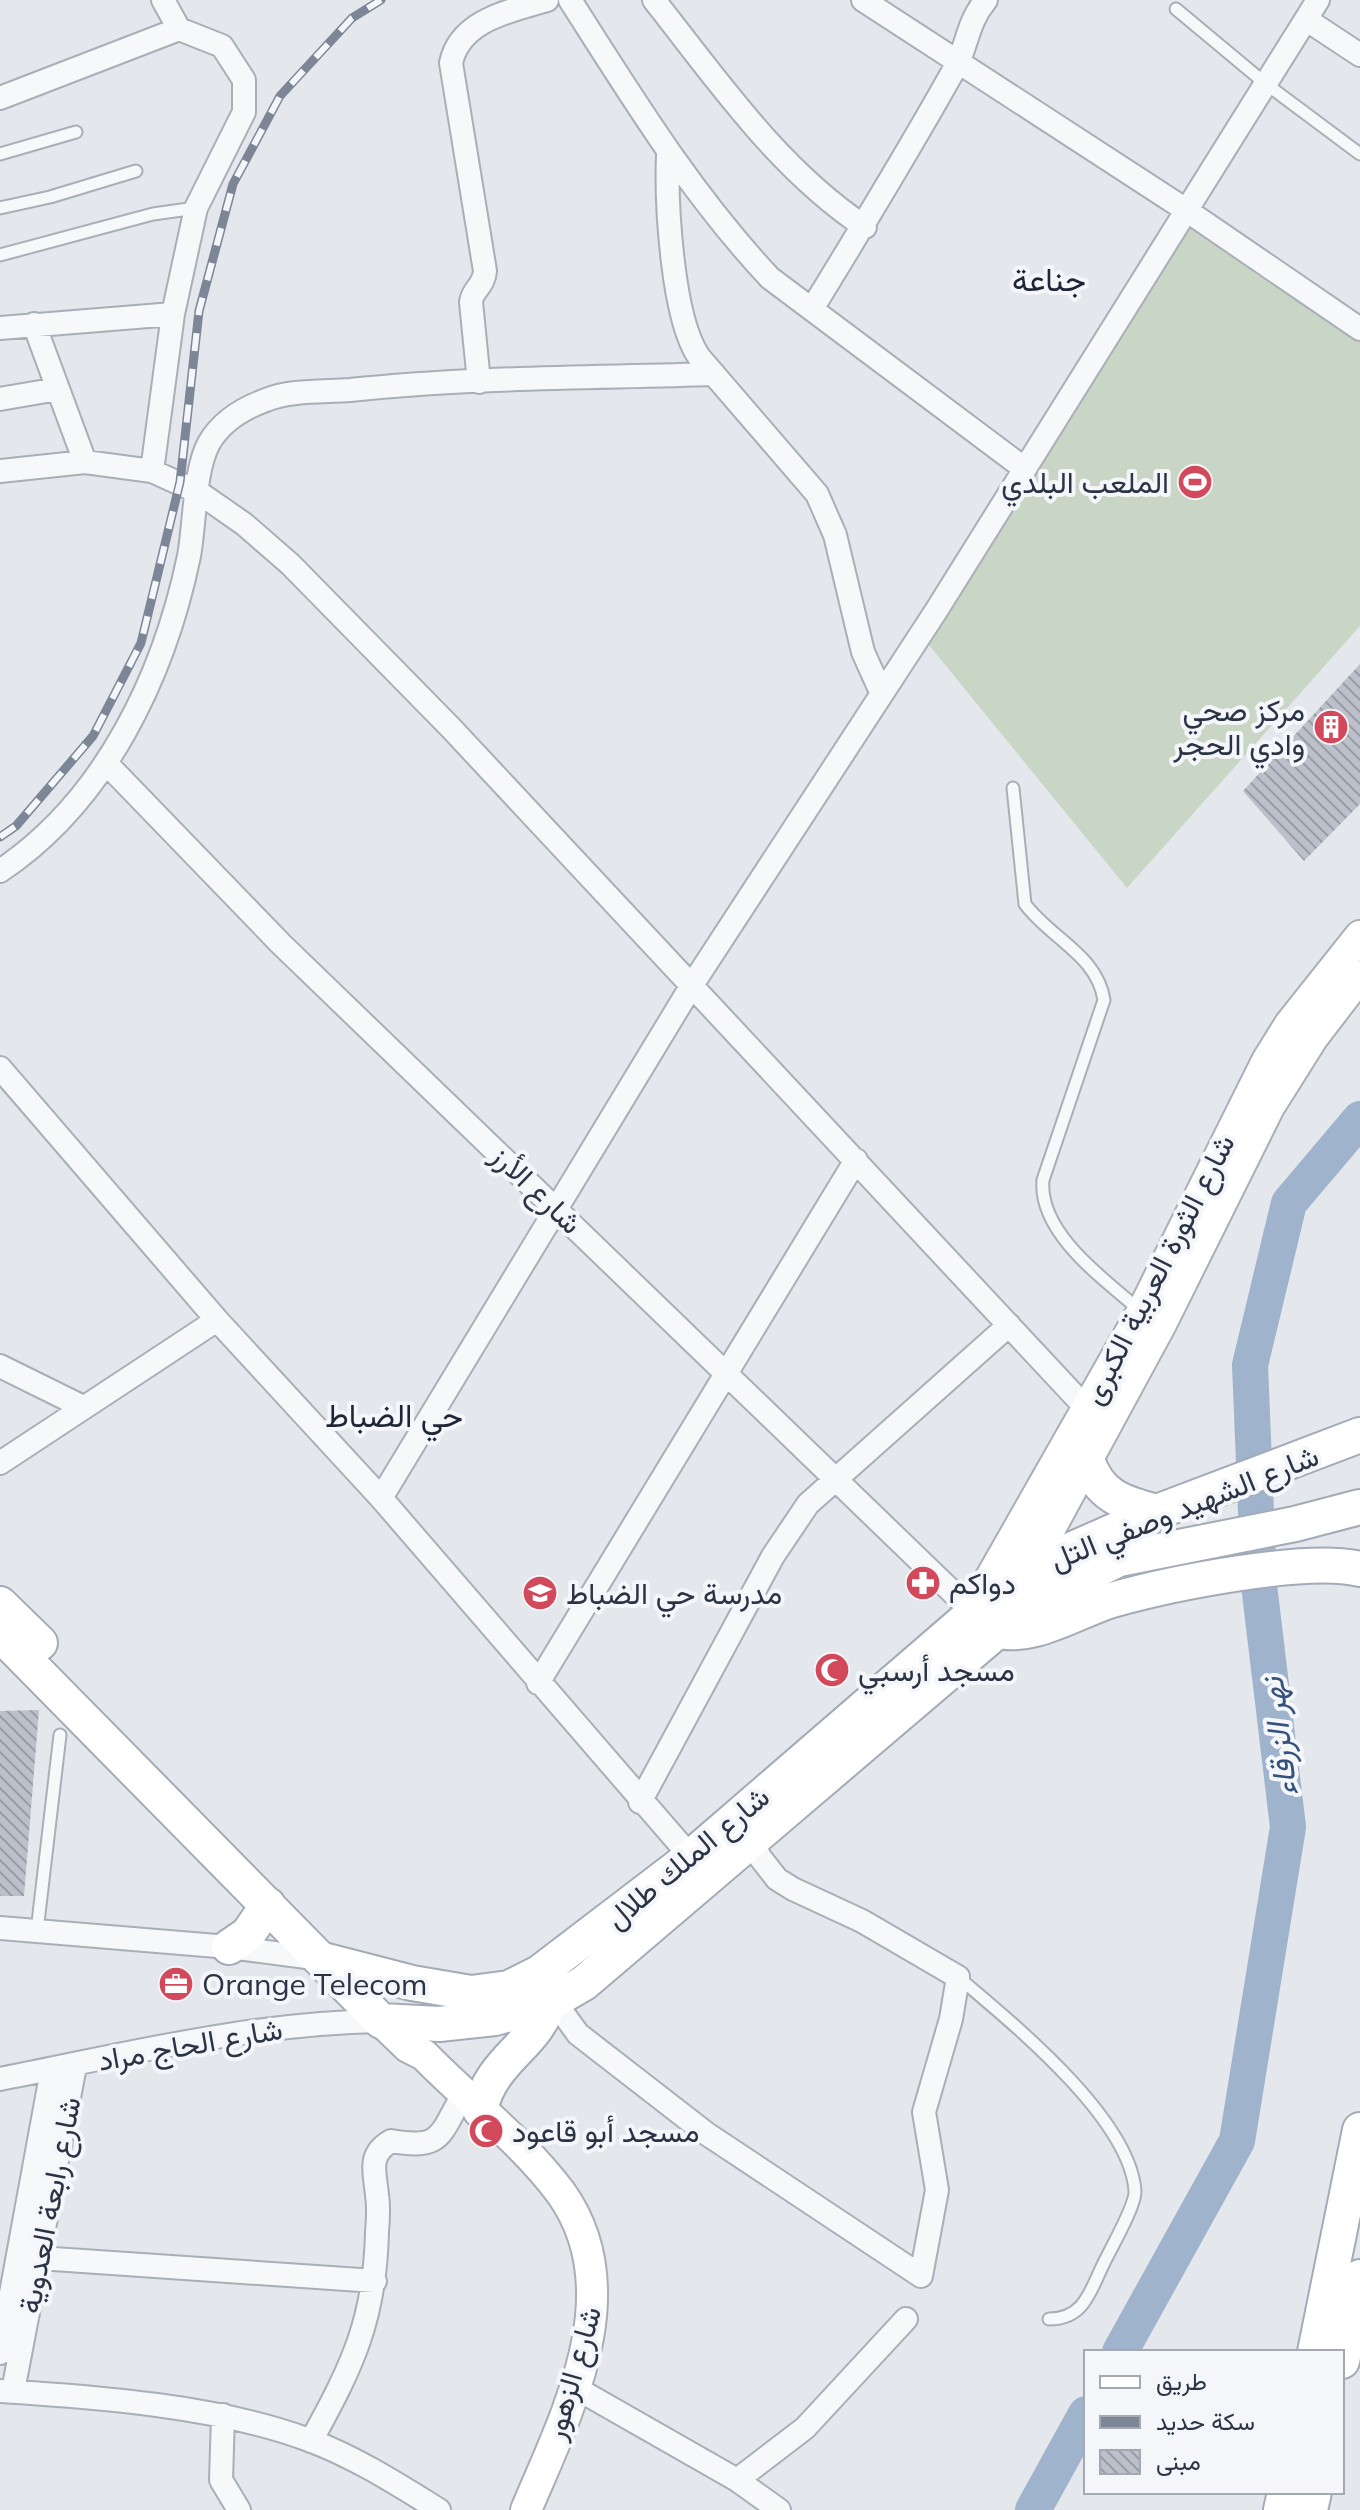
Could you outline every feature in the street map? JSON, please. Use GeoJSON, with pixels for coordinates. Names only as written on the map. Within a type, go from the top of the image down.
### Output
{"type":"FeatureCollection","features":[{"type":"Feature","properties":{"kind":"main road","name":"شارع الثورة العربية الكبرى"},"geometry":{"type":"LineString","coordinates":[[983,1621],[1086,1408],[1142,1312],[1261,1072],[1290,1024],[1360,936]]}},
{"type":"Feature","properties":{"kind":"main road","name":"شارع الثورة العربية الكبرى"},"geometry":{"type":"LineString","coordinates":[[1024,1575],[1161,1324],[1269,1107],[1313,1037],[1360,976]]}},
{"type":"Feature","properties":{"kind":"main road","name":"شارع الشهيد وصفي التل"},"geometry":{"type":"LineString","coordinates":[[983,1621],[1024,1575],[1066,1552],[1157,1512],[1293,1463],[1360,1435]]}},
{"type":"Feature","properties":{"kind":"main road"},"geometry":{"type":"LineString","coordinates":[[1087,1460],[1093,1477],[1112,1498],[1157,1512]]}},
{"type":"Feature","properties":{"kind":"main road","name":"شارع الشهيد وصفي التل"},"geometry":{"type":"LineString","coordinates":[[983,1621],[1030,1603],[1095,1568],[1142,1553],[1295,1524],[1360,1507]]}},
{"type":"Feature","properties":{"kind":"main road"},"geometry":{"type":"LineString","coordinates":[[983,1621],[1022,1632],[1121,1598],[1215,1580],[1337,1563],[1360,1569]]}},
{"type":"Feature","properties":{"kind":"main road"},"geometry":{"type":"LineString","coordinates":[[0,1604],[358,1969],[392,2021]]}},
{"type":"Feature","properties":{"kind":"main road","name":"شارع الملك طلال"},"geometry":{"type":"LineString","coordinates":[[392,2021],[466,2022],[551,2002],[584,1983],[754,1841],[983,1621]]}},
{"type":"Feature","properties":{"kind":"main road","name":"شارع الملك طلال"},"geometry":{"type":"LineString","coordinates":[[322,1960],[450,1991],[471,1993],[509,1988],[573,1950],[983,1621]]}},
{"type":"Feature","properties":{"kind":"main road"},"geometry":{"type":"LineString","coordinates":[[0,1634],[322,1960],[392,2021]]}},
{"type":"Feature","properties":{"kind":"main road"},"geometry":{"type":"LineString","coordinates":[[229,1947],[248,1934],[268,1905]]}},
{"type":"Feature","properties":{"kind":"main road"},"geometry":{"type":"LineString","coordinates":[[471,2103],[537,2026],[551,2002]]}},
{"type":"Feature","properties":{"kind":"main road","name":"شارع الزهور"},"geometry":{"type":"LineString","coordinates":[[392,2021],[408,2047],[424,2055],[562,2195],[593,2269],[595,2299],[574,2387],[526,2510]]}},
{"type":"Feature","properties":{"kind":"main road"},"geometry":{"type":"LineString","coordinates":[[1315,2350],[1360,2130]]}},
{"type":"Feature","properties":{"kind":"main road"},"geometry":{"type":"LineString","coordinates":[[1344,2352],[1360,2277]]}},
{"type":"Feature","properties":{"kind":"street"},"geometry":{"type":"LineString","coordinates":[[152,471],[173,314],[196,208],[244,112],[244,80],[222,46],[179,29],[163,0]]}},
{"type":"Feature","properties":{"kind":"street"},"geometry":{"type":"LineString","coordinates":[[479,382],[471,296],[483,284],[485,271],[451,63],[454,48],[478,26],[547,0]]}},
{"type":"Feature","properties":{"kind":"street"},"geometry":{"type":"LineString","coordinates":[[570,0],[668,155],[738,244],[770,278],[1025,469]]}},
{"type":"Feature","properties":{"kind":"street"},"geometry":{"type":"LineString","coordinates":[[654,0],[794,171],[828,202],[865,227]]}},
{"type":"Feature","properties":{"kind":"street"},"geometry":{"type":"LineString","coordinates":[[863,0],[1186,210],[1360,329]]}},
{"type":"Feature","properties":{"kind":"street"},"geometry":{"type":"LineString","coordinates":[[812,309],[865,227],[959,61],[969,27],[986,0]]}},
{"type":"Feature","properties":{"kind":"street"},"geometry":{"type":"LineString","coordinates":[[381,1498],[692,985],[1025,469],[1318,0]]}},
{"type":"Feature","properties":{"kind":"street"},"geometry":{"type":"LineString","coordinates":[[1307,20],[1360,55]]}},
{"type":"Feature","properties":{"kind":"street"},"geometry":{"type":"LineString","coordinates":[[0,98],[179,29]]}},
{"type":"Feature","properties":{"kind":"street"},"geometry":{"type":"LineString","coordinates":[[668,155],[667,205],[684,320],[694,349],[791,461],[827,512],[854,626],[881,692]]}},
{"type":"Feature","properties":{"kind":"street"},"geometry":{"type":"LineString","coordinates":[[0,328],[173,314]]}},
{"type":"Feature","properties":{"kind":"street"},"geometry":{"type":"LineString","coordinates":[[34,324],[85,462]]}},
{"type":"Feature","properties":{"kind":"street"},"geometry":{"type":"LineString","coordinates":[[0,871],[58,821],[106,763],[161,657],[179,602],[208,444],[231,417],[269,398],[374,387],[714,374]]}},
{"type":"Feature","properties":{"kind":"street"},"geometry":{"type":"LineString","coordinates":[[0,399],[58,389]]}},
{"type":"Feature","properties":{"kind":"street"},"geometry":{"type":"LineString","coordinates":[[0,471],[85,462],[152,471],[198,492],[244,524],[290,564],[451,728],[1086,1408]]}},
{"type":"Feature","properties":{"kind":"street","name":"شارع الأرز"},"geometry":{"type":"LineString","coordinates":[[106,763],[281,944],[983,1621]]}},
{"type":"Feature","properties":{"kind":"street"},"geometry":{"type":"LineString","coordinates":[[0,1068],[217,1320],[381,1498],[640,1802],[691,1857]]}},
{"type":"Feature","properties":{"kind":"street"},"geometry":{"type":"LineString","coordinates":[[538,1683],[856,1160]]}},
{"type":"Feature","properties":{"kind":"street"},"geometry":{"type":"LineString","coordinates":[[0,1463],[81,1406],[217,1320]]}},
{"type":"Feature","properties":{"kind":"street"},"geometry":{"type":"LineString","coordinates":[[640,1802],[773,1556],[808,1504],[1009,1325]]}},
{"type":"Feature","properties":{"kind":"street"},"geometry":{"type":"LineString","coordinates":[[0,1366],[81,1406]]}},
{"type":"Feature","properties":{"kind":"street"},"geometry":{"type":"LineString","coordinates":[[551,2002],[578,2034],[707,2134],[921,2276],[937,2190],[924,2112],[951,2019],[958,1977],[862,1921],[777,1879],[759,1856],[754,1841]]}},
{"type":"Feature","properties":{"kind":"street"},"geometry":{"type":"LineString","coordinates":[[0,1928],[229,1947],[322,1960]]}},
{"type":"Feature","properties":{"kind":"street","name":"شارع الحاج مراد"},"geometry":{"type":"LineString","coordinates":[[0,2079],[224,2035],[317,2022],[392,2021]]}},
{"type":"Feature","properties":{"kind":"street","name":"شارع رابعة العدوية"},"geometry":{"type":"LineString","coordinates":[[7,2391],[20,2257],[75,2066]]}},
{"type":"Feature","properties":{"kind":"street","name":"شارع رابعة العدوية"},"geometry":{"type":"LineString","coordinates":[[0,2353],[52,2070]]}},
{"type":"Feature","properties":{"kind":"street"},"geometry":{"type":"LineString","coordinates":[[311,2441],[353,2363],[365,2332],[375,2281],[378,2199],[372,2168],[374,2157],[391,2141],[423,2145],[438,2138],[471,2103]]}},
{"type":"Feature","properties":{"kind":"street"},"geometry":{"type":"LineString","coordinates":[[20,2257],[375,2281]]}},
{"type":"Feature","properties":{"kind":"street"},"geometry":{"type":"LineString","coordinates":[[737,2480],[805,2428],[906,2319]]}},
{"type":"Feature","properties":{"kind":"street"},"geometry":{"type":"LineString","coordinates":[[574,2387],[737,2480],[779,2510]]}},
{"type":"Feature","properties":{"kind":"street"},"geometry":{"type":"LineString","coordinates":[[7,2391],[223,2415],[311,2441],[380,2474],[439,2510]]}},
{"type":"Feature","properties":{"kind":"street"},"geometry":{"type":"LineString","coordinates":[[223,2415],[221,2480],[239,2510]]}},
{"type":"Feature","properties":{"kind":"lane"},"geometry":{"type":"LineString","coordinates":[[1176,9],[1266,84],[1360,154]]}},
{"type":"Feature","properties":{"kind":"lane"},"geometry":{"type":"LineString","coordinates":[[0,154],[76,132]]}},
{"type":"Feature","properties":{"kind":"lane"},"geometry":{"type":"LineString","coordinates":[[0,208],[50,197],[136,171]]}},
{"type":"Feature","properties":{"kind":"lane"},"geometry":{"type":"LineString","coordinates":[[0,255],[153,214],[196,208]]}},
{"type":"Feature","properties":{"kind":"lane"},"geometry":{"type":"LineString","coordinates":[[1013,788],[1025,904],[1036,919],[1091,966],[1101,983],[1104,1000],[1043,1180],[1042,1197],[1052,1224],[1094,1270],[1142,1312]]}},
{"type":"Feature","properties":{"kind":"lane"},"geometry":{"type":"LineString","coordinates":[[37,1931],[60,1735]]}},
{"type":"Feature","properties":{"kind":"lane"},"geometry":{"type":"LineString","coordinates":[[958,1977],[1042,2049],[1109,2129],[1128,2163],[1136,2194],[1083,2307],[1065,2319],[1049,2319]]}},
{"type":"Feature","properties":{"kind":"green space","name":"الملعب البلدي"},"geometry":{"type":"Polygon","coordinates":[[[1188,223],[1360,338],[1360,626],[1127,888],[929,645],[1188,223]]]}},
{"type":"Feature","properties":{"kind":"building","name":"مركز صحي وادي الحجر"},"geometry":{"type":"Polygon","coordinates":[[[1360,664],[1360,804],[1304,861],[1243,791],[1360,664]]]}},
{"type":"Feature","properties":{"kind":"building"},"geometry":{"type":"Polygon","coordinates":[[[39,1710],[24,1896],[0,1896],[0,1711],[39,1710]]]}},
{"type":"Feature","properties":{"kind":"waterway","name":"نهر الزرقاء"},"geometry":{"type":"LineString","coordinates":[[1121,2350],[1237,2141],[1288,1827],[1259,1585],[1250,1365],[1289,1203],[1360,1119]]}},
{"type":"Feature","properties":{"kind":"waterway","name":"نهر الزرقاء"},"geometry":{"type":"LineString","coordinates":[[1033,2510],[1084,2418]]}},
{"type":"Feature","properties":{"kind":"railway"},"geometry":{"type":"LineString","coordinates":[[0,837],[16,826],[93,736],[141,643],[180,482],[199,311],[233,184],[280,96],[352,18],[381,0]]}},
{"type":"Feature","properties":{"kind":"place","name":"الملعب البلدي"},"geometry":{"type":"Point","coordinates":[1195,482]}},
{"type":"Feature","properties":{"kind":"place","name":"مركز صحي وادي الحجر"},"geometry":{"type":"Point","coordinates":[1331,727]}},
{"type":"Feature","properties":{"kind":"place","name":"دواكم"},"geometry":{"type":"Point","coordinates":[923,1583]}},
{"type":"Feature","properties":{"kind":"place","name":"مدرسة حي الضباط"},"geometry":{"type":"Point","coordinates":[540,1593]}},
{"type":"Feature","properties":{"kind":"place","name":"مسجد أرسبي"},"geometry":{"type":"Point","coordinates":[832,1670]}},
{"type":"Feature","properties":{"kind":"place","name":"Orange Telecom"},"geometry":{"type":"Point","coordinates":[176,1984]}},
{"type":"Feature","properties":{"kind":"place","name":"مسجد أبو قاعود"},"geometry":{"type":"Point","coordinates":[486,2131]}},
{"type":"Feature","properties":{"kind":"district","name":"جناعة"},"geometry":{"type":"Point","coordinates":[1049,279]}},
{"type":"Feature","properties":{"kind":"district","name":"حي الضباط"},"geometry":{"type":"Point","coordinates":[394,1415]}}]}
